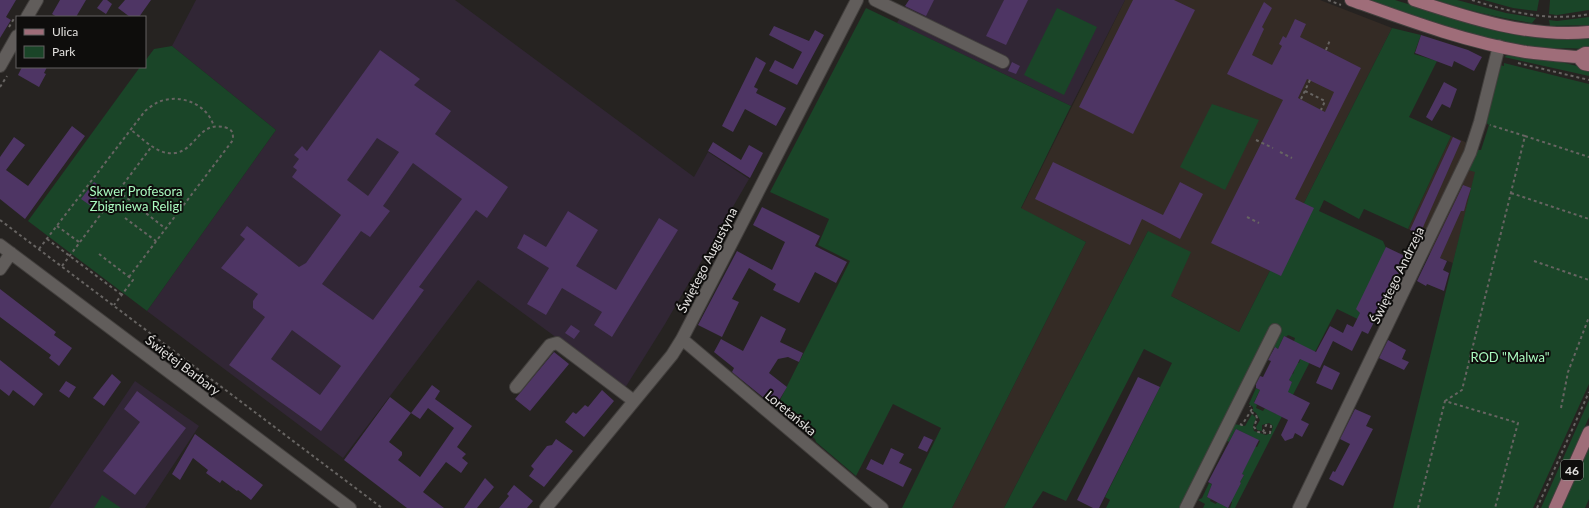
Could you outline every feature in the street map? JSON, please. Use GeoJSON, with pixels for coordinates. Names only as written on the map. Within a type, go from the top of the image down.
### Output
{"type":"FeatureCollection","features":[{"type":"Feature","properties":{"kind":"main road"},"geometry":{"type":"LineString","coordinates":[[1351,0],[1422,24],[1499,46],[1525,52],[1583,55],[1584,64],[1589,65]]}},
{"type":"Feature","properties":{"kind":"main road"},"geometry":{"type":"LineString","coordinates":[[1414,0],[1509,26],[1552,32],[1589,32]]}},
{"type":"Feature","properties":{"kind":"main road","name":"46"},"geometry":{"type":"LineString","coordinates":[[1555,508],[1589,432]]}},
{"type":"Feature","properties":{"kind":"street"},"geometry":{"type":"LineString","coordinates":[[22,15],[37,0]]}},
{"type":"Feature","properties":{"kind":"street","name":"Świętego Augustyna"},"geometry":{"type":"LineString","coordinates":[[546,508],[672,355],[682,339],[857,0]]}},
{"type":"Feature","properties":{"kind":"street"},"geometry":{"type":"LineString","coordinates":[[875,0],[1003,62]]}},
{"type":"Feature","properties":{"kind":"street"},"geometry":{"type":"LineString","coordinates":[[0,66],[12,33]]}},
{"type":"Feature","properties":{"kind":"street","name":"Świętego Andrzeja"},"geometry":{"type":"LineString","coordinates":[[1299,508],[1470,153],[1480,122],[1499,46]]}},
{"type":"Feature","properties":{"kind":"street","name":"Świętej Barbary"},"geometry":{"type":"LineString","coordinates":[[0,245],[350,508]]}},
{"type":"Feature","properties":{"kind":"street"},"geometry":{"type":"LineString","coordinates":[[0,269],[11,253]]}},
{"type":"Feature","properties":{"kind":"street"},"geometry":{"type":"LineString","coordinates":[[1186,508],[1275,330]]}},
{"type":"Feature","properties":{"kind":"street","name":"Loretańska"},"geometry":{"type":"LineString","coordinates":[[682,339],[882,508]]}},
{"type":"Feature","properties":{"kind":"street"},"geometry":{"type":"LineString","coordinates":[[516,387],[550,345],[557,343],[634,401]]}},
{"type":"Feature","properties":{"kind":"path"},"geometry":{"type":"LineString","coordinates":[[1472,0],[1514,12],[1556,18],[1589,14]]}},
{"type":"Feature","properties":{"kind":"path"},"geometry":{"type":"LineString","coordinates":[[1326,50],[1330,40]]}},
{"type":"Feature","properties":{"kind":"path"},"geometry":{"type":"LineString","coordinates":[[1514,63],[1589,80]]}},
{"type":"Feature","properties":{"kind":"path"},"geometry":{"type":"LineString","coordinates":[[1301,99],[1310,80]]}},
{"type":"Feature","properties":{"kind":"path"},"geometry":{"type":"LineString","coordinates":[[1305,91],[1325,101],[1321,110]]}},
{"type":"Feature","properties":{"kind":"path"},"geometry":{"type":"LineString","coordinates":[[39,249],[130,129],[152,106],[158,102],[175,98],[188,100],[204,108],[212,119],[214,127]]}},
{"type":"Feature","properties":{"kind":"path"},"geometry":{"type":"LineString","coordinates":[[1480,122],[1589,157]]}},
{"type":"Feature","properties":{"kind":"path"},"geometry":{"type":"LineString","coordinates":[[129,277],[233,140],[233,134],[230,128],[214,127],[202,131],[185,149],[176,153],[164,153],[152,146],[130,129]]}},
{"type":"Feature","properties":{"kind":"path"},"geometry":{"type":"LineString","coordinates":[[1418,508],[1446,401],[1462,390],[1525,136]]}},
{"type":"Feature","properties":{"kind":"path"},"geometry":{"type":"LineString","coordinates":[[1256,140],[1272,148]]}},
{"type":"Feature","properties":{"kind":"path"},"geometry":{"type":"LineString","coordinates":[[62,266],[152,146]]}},
{"type":"Feature","properties":{"kind":"path"},"geometry":{"type":"LineString","coordinates":[[1280,152],[1292,158]]}},
{"type":"Feature","properties":{"kind":"path"},"geometry":{"type":"LineString","coordinates":[[118,191],[166,229]]}},
{"type":"Feature","properties":{"kind":"path"},"geometry":{"type":"LineString","coordinates":[[1511,193],[1589,219]]}},
{"type":"Feature","properties":{"kind":"path"},"geometry":{"type":"LineString","coordinates":[[1247,217],[1259,223]]}},
{"type":"Feature","properties":{"kind":"path"},"geometry":{"type":"LineString","coordinates":[[125,218],[156,241]]}},
{"type":"Feature","properties":{"kind":"path"},"geometry":{"type":"LineString","coordinates":[[0,220],[382,508]]}},
{"type":"Feature","properties":{"kind":"path"},"geometry":{"type":"LineString","coordinates":[[57,226],[79,242]]}},
{"type":"Feature","properties":{"kind":"path"},"geometry":{"type":"LineString","coordinates":[[47,239],[122,295]]}},
{"type":"Feature","properties":{"kind":"path"},"geometry":{"type":"LineString","coordinates":[[99,254],[133,280],[114,305]]}},
{"type":"Feature","properties":{"kind":"path"},"geometry":{"type":"LineString","coordinates":[[1534,262],[1589,280]]}},
{"type":"Feature","properties":{"kind":"path"},"geometry":{"type":"LineString","coordinates":[[1561,408],[1568,372],[1589,317]]}},
{"type":"Feature","properties":{"kind":"path"},"geometry":{"type":"LineString","coordinates":[[1537,508],[1589,392]]}},
{"type":"Feature","properties":{"kind":"path"},"geometry":{"type":"LineString","coordinates":[[1446,401],[1518,423],[1495,508]]}},
{"type":"Feature","properties":{"kind":"path"},"geometry":{"type":"LineString","coordinates":[[1251,412],[1256,415],[1255,430],[1263,432],[1270,433],[1271,426],[1266,425],[1263,432]]}},
{"type":"Feature","properties":{"kind":"shaded area"},"geometry":{"type":"Polygon","coordinates":[[[196,0],[455,0],[694,177],[708,152],[749,179],[665,324],[625,388],[478,280],[343,458],[147,311],[276,130],[172,46],[196,0]]]}},
{"type":"Feature","properties":{"kind":"shaded area"},"geometry":{"type":"Polygon","coordinates":[[[909,0],[1125,0],[1071,106],[897,23],[909,0]]]}},
{"type":"Feature","properties":{"kind":"shaded area"},"geometry":{"type":"Polygon","coordinates":[[[1125,0],[1320,0],[1392,28],[1239,332],[1171,296],[1148,231],[1004,508],[952,508],[1086,242],[1021,209],[1125,0]]]}},
{"type":"Feature","properties":{"kind":"shaded area"},"geometry":{"type":"Polygon","coordinates":[[[1451,136],[1470,144],[1425,236],[1408,229],[1451,136]]]}},
{"type":"Feature","properties":{"kind":"shaded area"},"geometry":{"type":"Polygon","coordinates":[[[1468,170],[1476,171],[1453,263],[1427,253],[1468,170]]]}},
{"type":"Feature","properties":{"kind":"shaded area"},"geometry":{"type":"Polygon","coordinates":[[[135,381],[199,426],[145,508],[49,508],[135,381]]]}},
{"type":"Feature","properties":{"kind":"green space"},"geometry":{"type":"Polygon","coordinates":[[[1369,0],[1395,0],[1482,27],[1521,35],[1555,39],[1589,39],[1589,49],[1537,47],[1495,40],[1430,22],[1369,0]]]}},
{"type":"Feature","properties":{"kind":"green space"},"geometry":{"type":"Polygon","coordinates":[[[1436,0],[1457,0],[1506,13],[1536,18],[1532,23],[1519,21],[1436,0]]]}},
{"type":"Feature","properties":{"kind":"green space"},"geometry":{"type":"Polygon","coordinates":[[[1484,0],[1539,0],[1537,11],[1513,8],[1484,0]]]}},
{"type":"Feature","properties":{"kind":"green space"},"geometry":{"type":"Polygon","coordinates":[[[1550,0],[1589,0],[1589,10],[1557,15],[1549,14],[1550,0]]]}},
{"type":"Feature","properties":{"kind":"green space"},"geometry":{"type":"Polygon","coordinates":[[[866,8],[1071,106],[1021,208],[1086,242],[952,508],[902,508],[941,428],[893,404],[856,476],[816,442],[815,439],[805,431],[808,428],[785,407],[781,407],[778,410],[776,408],[850,261],[818,245],[829,219],[770,192],[866,8]]]}},
{"type":"Feature","properties":{"kind":"green space"},"geometry":{"type":"Polygon","coordinates":[[[1057,8],[1097,27],[1064,95],[1024,75],[1057,8]]]}},
{"type":"Feature","properties":{"kind":"green space"},"geometry":{"type":"Polygon","coordinates":[[[1589,17],[1589,25],[1550,26],[1549,20],[1557,21],[1589,17]]]}},
{"type":"Feature","properties":{"kind":"green space"},"geometry":{"type":"Polygon","coordinates":[[[1392,28],[1421,35],[1414,54],[1437,61],[1409,117],[1451,136],[1408,229],[1364,209],[1359,219],[1324,200],[1319,211],[1383,241],[1386,248],[1366,315],[1376,319],[1372,326],[1337,309],[1235,508],[1230,508],[1232,502],[1230,501],[1244,475],[1240,473],[1245,467],[1254,446],[1257,447],[1260,441],[1236,429],[1229,442],[1225,440],[1234,424],[1245,426],[1252,414],[1256,418],[1253,426],[1254,431],[1266,435],[1271,433],[1273,426],[1269,423],[1262,425],[1262,431],[1257,430],[1256,427],[1260,420],[1253,411],[1253,407],[1249,404],[1256,388],[1260,390],[1254,402],[1257,405],[1256,408],[1263,411],[1265,408],[1276,414],[1292,382],[1289,380],[1291,373],[1293,374],[1297,362],[1299,363],[1301,357],[1294,341],[1295,338],[1288,335],[1286,337],[1284,336],[1278,349],[1273,347],[1282,329],[1273,325],[1181,508],[1106,508],[1110,500],[1105,497],[1172,363],[1144,349],[1066,501],[1043,491],[1032,508],[1004,508],[1148,231],[1191,252],[1171,296],[1239,332],[1392,28]]]}},
{"type":"Feature","properties":{"kind":"green space","name":"Skwer Profesora Zbigniewa Religi"},"geometry":{"type":"Polygon","coordinates":[[[172,46],[276,130],[147,311],[28,221],[139,68],[146,68],[146,60],[154,49],[172,46]]]}},
{"type":"Feature","properties":{"kind":"green space"},"geometry":{"type":"Polygon","coordinates":[[[1508,55],[1557,61],[1589,69],[1589,76],[1504,57],[1508,55]]]}},
{"type":"Feature","properties":{"kind":"green space","name":"ROD \"Malwa\""},"geometry":{"type":"Polygon","coordinates":[[[1504,63],[1589,84],[1589,384],[1533,508],[1393,508],[1475,172],[1468,170],[1476,150],[1481,150],[1489,125],[1485,122],[1500,65],[1504,66],[1504,63]]]}},
{"type":"Feature","properties":{"kind":"green space"},"geometry":{"type":"Polygon","coordinates":[[[1212,104],[1259,120],[1225,190],[1180,167],[1212,104]]]}},
{"type":"Feature","properties":{"kind":"green space"},"geometry":{"type":"Polygon","coordinates":[[[1589,400],[1589,417],[1549,508],[1541,508],[1589,400]]]}},
{"type":"Feature","properties":{"kind":"green space"},"geometry":{"type":"Polygon","coordinates":[[[1589,446],[1589,499],[1585,508],[1562,508],[1589,446]]]}},
{"type":"Feature","properties":{"kind":"green space"},"geometry":{"type":"Polygon","coordinates":[[[1209,483],[1212,484],[1207,497],[1211,499],[1210,501],[1216,504],[1217,502],[1228,508],[1203,508],[1205,504],[1198,500],[1202,498],[1209,483]]]}},
{"type":"Feature","properties":{"kind":"green space"},"geometry":{"type":"Polygon","coordinates":[[[102,495],[121,508],[94,508],[102,495]]]}},
{"type":"Feature","properties":{"kind":"building"},"geometry":{"type":"Polygon","coordinates":[[[0,0],[16,0],[6,17],[11,20],[0,38],[0,0]]]}},
{"type":"Feature","properties":{"kind":"building"},"geometry":{"type":"Polygon","coordinates":[[[60,0],[86,0],[77,16],[55,16],[52,14],[60,0]]]}},
{"type":"Feature","properties":{"kind":"building"},"geometry":{"type":"Polygon","coordinates":[[[103,0],[107,0],[112,4],[106,14],[97,8],[103,0]]]}},
{"type":"Feature","properties":{"kind":"building"},"geometry":{"type":"Polygon","coordinates":[[[125,0],[151,0],[140,16],[129,16],[118,8],[125,0]]]}},
{"type":"Feature","properties":{"kind":"building"},"geometry":{"type":"Polygon","coordinates":[[[909,0],[934,0],[926,16],[905,6],[909,0]]]}},
{"type":"Feature","properties":{"kind":"building"},"geometry":{"type":"Polygon","coordinates":[[[1004,0],[1028,0],[1006,45],[986,36],[1004,0]]]}},
{"type":"Feature","properties":{"kind":"building"},"geometry":{"type":"Polygon","coordinates":[[[1133,0],[1174,0],[1195,10],[1133,134],[1079,107],[1133,0]]]}},
{"type":"Feature","properties":{"kind":"building"},"geometry":{"type":"Polygon","coordinates":[[[1264,2],[1272,8],[1262,27],[1264,29],[1252,55],[1272,65],[1282,46],[1279,44],[1283,36],[1286,38],[1295,19],[1306,24],[1300,37],[1361,68],[1295,199],[1314,208],[1281,276],[1211,243],[1283,100],[1227,74],[1264,2]],[[1307,79],[1298,98],[1325,112],[1334,92],[1307,79]]]}},
{"type":"Feature","properties":{"kind":"building"},"geometry":{"type":"Polygon","coordinates":[[[774,26],[809,41],[815,30],[824,35],[797,85],[769,71],[775,60],[793,69],[802,52],[769,35],[774,26]]]}},
{"type":"Feature","properties":{"kind":"building"},"geometry":{"type":"Polygon","coordinates":[[[1421,35],[1468,50],[1482,57],[1474,71],[1454,61],[1452,67],[1415,53],[1421,35]]]}},
{"type":"Feature","properties":{"kind":"building"},"geometry":{"type":"Polygon","coordinates":[[[380,50],[420,79],[414,85],[451,111],[435,134],[508,187],[487,218],[476,210],[419,287],[424,290],[321,431],[229,365],[265,317],[253,308],[253,301],[258,294],[221,268],[245,239],[240,235],[247,226],[299,267],[306,263],[341,215],[292,177],[297,170],[293,167],[299,159],[294,155],[302,146],[307,151],[380,50]],[[377,138],[347,180],[368,196],[399,152],[377,138]],[[413,163],[383,206],[390,211],[370,237],[361,231],[322,284],[373,320],[462,199],[413,163]],[[292,330],[271,359],[320,395],[341,366],[292,330]]]}},
{"type":"Feature","properties":{"kind":"building"},"geometry":{"type":"Polygon","coordinates":[[[756,57],[766,63],[754,87],[758,89],[756,93],[786,108],[776,126],[745,109],[733,132],[722,126],[756,57]]]}},
{"type":"Feature","properties":{"kind":"building"},"geometry":{"type":"Polygon","coordinates":[[[1012,62],[1020,66],[1016,74],[1008,71],[1012,62]]]}},
{"type":"Feature","properties":{"kind":"building"},"geometry":{"type":"Polygon","coordinates":[[[22,68],[46,68],[44,73],[46,74],[39,87],[18,75],[22,68]]]}},
{"type":"Feature","properties":{"kind":"building"},"geometry":{"type":"Polygon","coordinates":[[[1444,82],[1457,89],[1450,108],[1442,104],[1432,121],[1426,117],[1444,82]]]}},
{"type":"Feature","properties":{"kind":"building"},"geometry":{"type":"Polygon","coordinates":[[[72,126],[85,136],[25,219],[0,199],[0,157],[14,137],[25,145],[6,170],[28,186],[72,126]]]}},
{"type":"Feature","properties":{"kind":"building"},"geometry":{"type":"Polygon","coordinates":[[[1453,137],[1461,141],[1420,234],[1410,230],[1453,137]]]}},
{"type":"Feature","properties":{"kind":"building"},"geometry":{"type":"Polygon","coordinates":[[[713,142],[741,160],[749,145],[763,153],[750,178],[708,151],[713,142]]]}},
{"type":"Feature","properties":{"kind":"building"},"geometry":{"type":"Polygon","coordinates":[[[1053,162],[1163,215],[1180,182],[1203,194],[1180,239],[1142,219],[1130,245],[1035,199],[1053,162]]]}},
{"type":"Feature","properties":{"kind":"building"},"geometry":{"type":"Polygon","coordinates":[[[94,182],[104,189],[91,206],[81,199],[94,182]]]}},
{"type":"Feature","properties":{"kind":"building"},"geometry":{"type":"Polygon","coordinates":[[[1463,185],[1471,188],[1464,211],[1461,211],[1440,258],[1447,261],[1443,270],[1449,273],[1444,291],[1427,284],[1426,286],[1417,281],[1463,185]]]}},
{"type":"Feature","properties":{"kind":"building"},"geometry":{"type":"Polygon","coordinates":[[[762,207],[820,236],[815,246],[847,262],[836,283],[815,272],[799,303],[773,290],[776,284],[749,268],[732,299],[739,302],[722,337],[698,325],[737,251],[772,270],[785,242],[753,225],[762,207]]]}},
{"type":"Feature","properties":{"kind":"building"},"geometry":{"type":"Polygon","coordinates":[[[568,211],[598,230],[576,266],[616,290],[659,218],[678,230],[612,337],[594,325],[602,312],[562,288],[546,315],[527,304],[549,268],[517,248],[524,234],[546,247],[568,211]]]}},
{"type":"Feature","properties":{"kind":"building"},"geometry":{"type":"Polygon","coordinates":[[[1386,247],[1407,257],[1368,334],[1362,331],[1352,351],[1333,341],[1320,368],[1300,359],[1289,380],[1292,382],[1288,392],[1310,403],[1301,420],[1309,424],[1302,437],[1295,433],[1293,438],[1285,441],[1281,435],[1288,420],[1254,403],[1260,390],[1256,388],[1256,384],[1260,376],[1263,377],[1271,361],[1268,360],[1275,347],[1278,349],[1284,336],[1316,352],[1330,326],[1343,333],[1347,324],[1353,327],[1360,313],[1356,309],[1386,247]]]}},
{"type":"Feature","properties":{"kind":"building"},"geometry":{"type":"Polygon","coordinates":[[[0,289],[56,332],[54,335],[72,348],[59,366],[49,358],[51,355],[0,317],[0,289]]]}},
{"type":"Feature","properties":{"kind":"building"},"geometry":{"type":"Polygon","coordinates":[[[761,316],[786,329],[780,342],[803,353],[799,362],[788,357],[778,359],[769,373],[787,387],[775,407],[732,372],[734,368],[714,352],[721,339],[743,351],[761,316]]]}},
{"type":"Feature","properties":{"kind":"building"},"geometry":{"type":"Polygon","coordinates":[[[571,325],[580,331],[574,339],[565,333],[571,325]]]}},
{"type":"Feature","properties":{"kind":"building"},"geometry":{"type":"Polygon","coordinates":[[[1388,340],[1406,350],[1402,359],[1409,362],[1404,370],[1379,358],[1388,340]]]}},
{"type":"Feature","properties":{"kind":"building"},"geometry":{"type":"Polygon","coordinates":[[[554,352],[569,364],[530,411],[515,399],[554,352]]]}},
{"type":"Feature","properties":{"kind":"building"},"geometry":{"type":"Polygon","coordinates":[[[0,360],[43,394],[34,406],[13,390],[9,396],[0,389],[0,360]]]}},
{"type":"Feature","properties":{"kind":"building"},"geometry":{"type":"Polygon","coordinates":[[[1324,365],[1340,373],[1332,390],[1316,383],[1324,365]]]}},
{"type":"Feature","properties":{"kind":"building"},"geometry":{"type":"Polygon","coordinates":[[[112,374],[121,382],[104,406],[93,398],[112,374]]]}},
{"type":"Feature","properties":{"kind":"building"},"geometry":{"type":"Polygon","coordinates":[[[1138,377],[1160,387],[1099,508],[1093,508],[1077,500],[1138,377]]]}},
{"type":"Feature","properties":{"kind":"building"},"geometry":{"type":"Polygon","coordinates":[[[66,381],[76,387],[69,398],[59,391],[66,381]]]}},
{"type":"Feature","properties":{"kind":"building"},"geometry":{"type":"Polygon","coordinates":[[[432,385],[440,391],[435,399],[472,426],[457,447],[466,454],[462,458],[468,463],[461,473],[446,462],[423,492],[444,508],[407,508],[344,460],[390,397],[411,413],[432,385]],[[428,408],[420,419],[411,413],[389,442],[402,452],[402,455],[398,460],[420,477],[454,428],[428,408]]]}},
{"type":"Feature","properties":{"kind":"building"},"geometry":{"type":"Polygon","coordinates":[[[602,390],[614,401],[584,437],[565,422],[573,412],[576,414],[585,405],[588,407],[602,390]]]}},
{"type":"Feature","properties":{"kind":"building"},"geometry":{"type":"Polygon","coordinates":[[[137,391],[186,428],[135,495],[103,471],[140,422],[124,409],[137,391]]]}},
{"type":"Feature","properties":{"kind":"building"},"geometry":{"type":"Polygon","coordinates":[[[1355,409],[1371,416],[1366,426],[1373,429],[1343,486],[1329,479],[1333,471],[1335,472],[1350,444],[1340,439],[1355,409]]]}},
{"type":"Feature","properties":{"kind":"building"},"geometry":{"type":"Polygon","coordinates":[[[1236,429],[1259,440],[1242,474],[1244,475],[1240,482],[1241,483],[1228,508],[1207,497],[1212,484],[1208,482],[1236,429]]]}},
{"type":"Feature","properties":{"kind":"building"},"geometry":{"type":"Polygon","coordinates":[[[195,434],[263,485],[251,500],[222,480],[220,483],[206,473],[208,470],[193,458],[180,480],[172,474],[195,434]]]}},
{"type":"Feature","properties":{"kind":"building"},"geometry":{"type":"Polygon","coordinates":[[[924,436],[933,440],[927,452],[918,448],[924,436]]]}},
{"type":"Feature","properties":{"kind":"building"},"geometry":{"type":"Polygon","coordinates":[[[556,439],[573,451],[544,487],[529,476],[534,469],[531,466],[547,446],[552,445],[556,439]]]}},
{"type":"Feature","properties":{"kind":"building"},"geometry":{"type":"Polygon","coordinates":[[[891,448],[904,454],[899,463],[912,469],[903,487],[866,469],[871,459],[883,465],[891,448]]]}},
{"type":"Feature","properties":{"kind":"building"},"geometry":{"type":"Polygon","coordinates":[[[485,478],[494,487],[477,508],[464,508],[485,478]]]}},
{"type":"Feature","properties":{"kind":"building"},"geometry":{"type":"Polygon","coordinates":[[[514,485],[533,501],[527,508],[499,508],[509,496],[507,494],[514,485]]]}}]}
